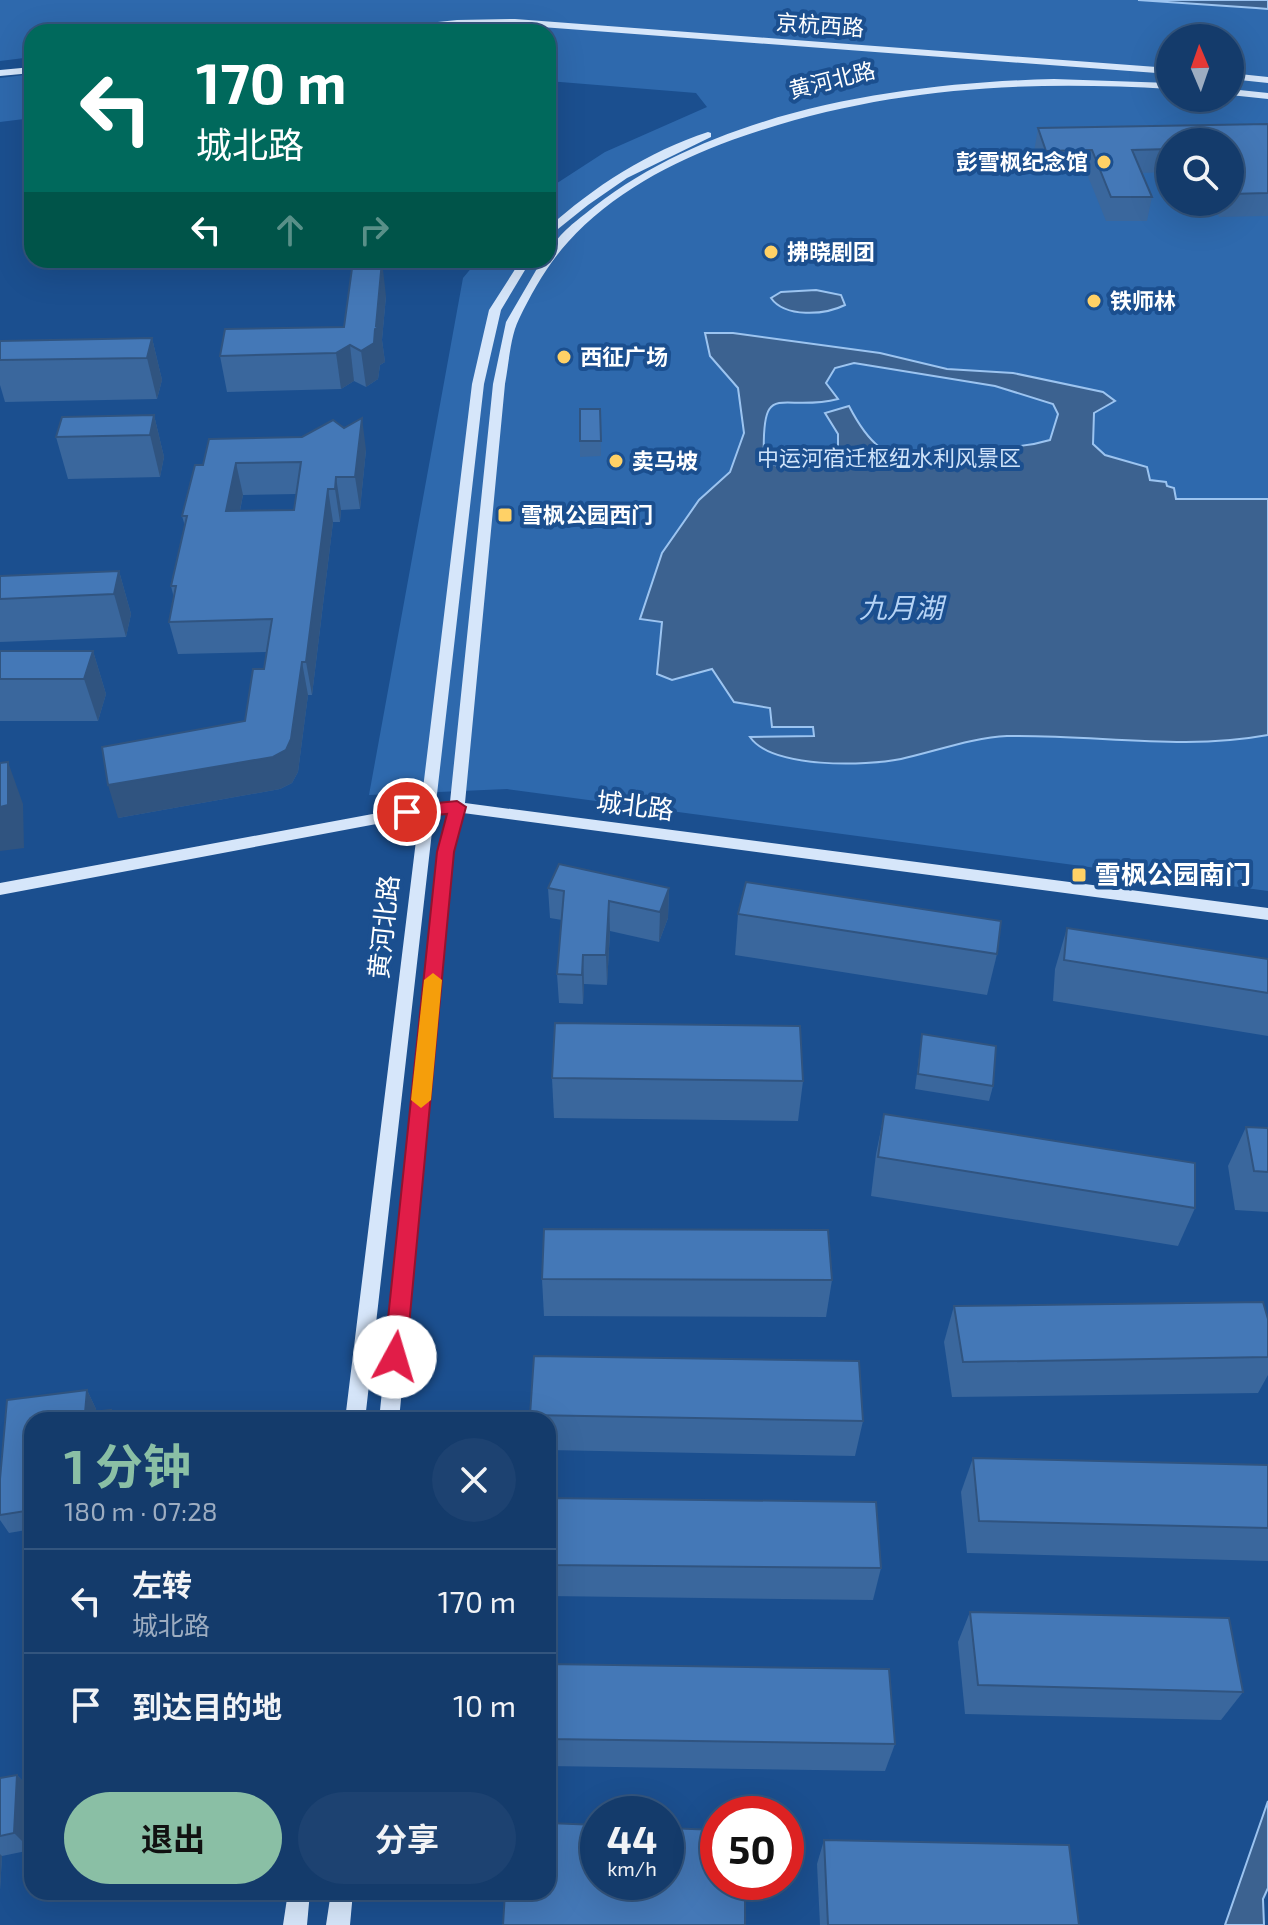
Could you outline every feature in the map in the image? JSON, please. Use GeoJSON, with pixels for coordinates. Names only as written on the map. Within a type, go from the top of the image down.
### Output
{"type":"FeatureCollection","features":[{"type":"Feature","properties":{"kind":"main road","name":"京杭西路"},"geometry":{"type":"LineString","coordinates":[[447,24],[542,24]]}},
{"type":"Feature","properties":{"kind":"main road","name":"京杭西路"},"geometry":{"type":"LineString","coordinates":[[556,25],[1156,70]]}},
{"type":"Feature","properties":{"kind":"main road"},"geometry":{"type":"LineString","coordinates":[[988,65],[1004,63],[996,57]]}},
{"type":"Feature","properties":{"kind":"main road"},"geometry":{"type":"LineString","coordinates":[[0,73],[24,71]]}},
{"type":"Feature","properties":{"kind":"main road","name":"黄河北路"},"geometry":{"type":"LineString","coordinates":[[556,227],[602,189],[657,157],[752,118],[834,95],[933,79],[999,74],[1087,73],[1156,78]]}},
{"type":"Feature","properties":{"kind":"main road"},"geometry":{"type":"LineString","coordinates":[[1244,77],[1268,80]]}},
{"type":"Feature","properties":{"kind":"main road","name":"黄河北路"},"geometry":{"type":"LineString","coordinates":[[556,251],[587,217],[634,182],[700,150],[817,108],[913,89],[981,82],[1071,80],[1156,85]]}},
{"type":"Feature","properties":{"kind":"main road"},"geometry":{"type":"LineString","coordinates":[[1244,85],[1268,88]]}},
{"type":"Feature","properties":{"kind":"main road"},"geometry":{"type":"LineString","coordinates":[[1244,93],[1268,96]]}},
{"type":"Feature","properties":{"kind":"main road","name":"黄河北路"},"geometry":{"type":"LineString","coordinates":[[356,1412],[419,858],[428,809],[479,372],[495,310],[521,268]]}},
{"type":"Feature","properties":{"kind":"main road","name":"黄河北路"},"geometry":{"type":"LineString","coordinates":[[390,1412],[446,852],[457,807],[499,384],[512,322],[543,268]]}},
{"type":"Feature","properties":{"kind":"main road","name":"城北路"},"geometry":{"type":"LineString","coordinates":[[0,889],[428,809],[457,807],[1268,914]]}},
{"type":"Feature","properties":{"kind":"main road"},"geometry":{"type":"LineString","coordinates":[[295,1925],[298,1900]]}},
{"type":"Feature","properties":{"kind":"main road"},"geometry":{"type":"LineString","coordinates":[[338,1925],[341,1900]]}},
{"type":"Feature","properties":{"kind":"green space","name":"中运河宿迁枢纽水利风景区"},"geometry":{"type":"Polygon","coordinates":[[[0,0],[1268,0],[1268,891],[507,789],[369,795],[463,278],[471,268],[556,268],[556,184],[605,152],[707,107],[696,93],[556,82],[556,24],[24,24],[24,58],[0,61],[0,0]]]}},
{"type":"Feature","properties":{"kind":"green space"},"geometry":{"type":"Polygon","coordinates":[[[24,75],[24,119],[0,122],[0,78],[24,75]]]}},
{"type":"Feature","properties":{"kind":"water"},"geometry":{"type":"Polygon","coordinates":[[[1138,0],[1268,0],[1268,9],[1256,8],[1138,0]]]}},
{"type":"Feature","properties":{"kind":"water"},"geometry":{"type":"Polygon","coordinates":[[[816,290],[841,295],[845,305],[827,311],[795,312],[771,298],[781,292],[816,290]]]}},
{"type":"Feature","properties":{"kind":"water","name":"九月湖"},"geometry":{"type":"Polygon","coordinates":[[[705,333],[733,333],[880,353],[947,369],[1013,373],[1103,392],[1115,401],[1094,413],[1093,444],[1105,455],[1147,467],[1150,480],[1166,482],[1167,486],[1174,488],[1176,499],[1268,499],[1268,735],[1203,742],[1007,736],[968,742],[901,759],[844,764],[798,760],[761,747],[750,737],[814,736],[813,727],[772,727],[770,708],[734,702],[712,669],[672,680],[657,674],[662,622],[640,619],[662,553],[699,500],[730,472],[744,433],[738,388],[710,356],[705,333]],[[854,363],[835,368],[826,383],[838,399],[778,403],[771,408],[766,417],[764,461],[802,468],[829,458],[838,452],[838,434],[825,413],[849,406],[871,439],[890,454],[901,457],[914,459],[959,449],[1015,446],[1050,440],[1058,414],[1053,404],[995,386],[854,363]]]}},
{"type":"Feature","properties":{"kind":"water"},"geometry":{"type":"Polygon","coordinates":[[[1268,1801],[1268,1888],[1263,1899],[1264,1925],[1225,1925],[1268,1801]]]}},
{"type":"Feature","properties":{"kind":"building"},"geometry":{"type":"Polygon","coordinates":[[[1268,124],[1268,193],[1244,194],[1244,128],[1156,128],[1156,149],[1132,150],[1152,197],[1111,197],[1092,150],[1046,151],[1038,128],[1268,124]]]}},
{"type":"Feature","properties":{"kind":"building"},"geometry":{"type":"Polygon","coordinates":[[[352,268],[381,268],[376,326],[380,326],[375,329],[374,343],[361,351],[350,345],[336,353],[220,356],[225,329],[344,327],[352,268]]]}},
{"type":"Feature","properties":{"kind":"building"},"geometry":{"type":"Polygon","coordinates":[[[152,338],[147,358],[0,360],[0,341],[152,338]]]}},
{"type":"Feature","properties":{"kind":"building"},"geometry":{"type":"Polygon","coordinates":[[[580,409],[600,409],[601,441],[580,441],[580,409]]]}},
{"type":"Feature","properties":{"kind":"building"},"geometry":{"type":"Polygon","coordinates":[[[154,415],[150,435],[56,437],[62,417],[154,415]]]}},
{"type":"Feature","properties":{"kind":"building"},"geometry":{"type":"Polygon","coordinates":[[[362,418],[355,477],[336,477],[335,489],[328,489],[306,662],[302,662],[291,739],[286,750],[273,757],[108,785],[102,747],[245,721],[253,669],[264,669],[272,619],[169,622],[176,586],[171,586],[187,516],[182,516],[195,465],[203,465],[209,439],[302,437],[333,420],[344,428],[362,418]],[[301,462],[236,463],[226,511],[294,510],[301,462]]]}},
{"type":"Feature","properties":{"kind":"building"},"geometry":{"type":"Polygon","coordinates":[[[119,571],[114,594],[0,599],[0,576],[119,571]]]}},
{"type":"Feature","properties":{"kind":"building"},"geometry":{"type":"Polygon","coordinates":[[[0,651],[93,651],[84,679],[0,679],[0,651]]]}},
{"type":"Feature","properties":{"kind":"building"},"geometry":{"type":"Polygon","coordinates":[[[8,762],[8,805],[0,807],[0,763],[8,762]]]}},
{"type":"Feature","properties":{"kind":"building"},"geometry":{"type":"Polygon","coordinates":[[[559,864],[669,888],[660,912],[609,901],[606,955],[583,955],[582,975],[557,974],[564,891],[548,888],[559,864]]]}},
{"type":"Feature","properties":{"kind":"building"},"geometry":{"type":"Polygon","coordinates":[[[746,882],[1001,921],[997,954],[738,914],[746,882]]]}},
{"type":"Feature","properties":{"kind":"building"},"geometry":{"type":"Polygon","coordinates":[[[1067,928],[1268,959],[1268,993],[1064,960],[1067,928]]]}},
{"type":"Feature","properties":{"kind":"building"},"geometry":{"type":"Polygon","coordinates":[[[555,1023],[800,1026],[803,1081],[552,1078],[555,1023]]]}},
{"type":"Feature","properties":{"kind":"building"},"geometry":{"type":"Polygon","coordinates":[[[922,1034],[996,1046],[993,1086],[918,1074],[922,1034]]]}},
{"type":"Feature","properties":{"kind":"building"},"geometry":{"type":"Polygon","coordinates":[[[884,1114],[1195,1163],[1195,1208],[878,1157],[884,1114]]]}},
{"type":"Feature","properties":{"kind":"building"},"geometry":{"type":"Polygon","coordinates":[[[1246,1127],[1268,1128],[1268,1172],[1254,1171],[1246,1127]]]}},
{"type":"Feature","properties":{"kind":"building"},"geometry":{"type":"Polygon","coordinates":[[[544,1229],[828,1230],[832,1280],[542,1279],[544,1229]]]}},
{"type":"Feature","properties":{"kind":"building"},"geometry":{"type":"Polygon","coordinates":[[[1263,1302],[1268,1319],[1268,1357],[963,1362],[954,1306],[1263,1302]]]}},
{"type":"Feature","properties":{"kind":"building"},"geometry":{"type":"Polygon","coordinates":[[[534,1356],[859,1361],[863,1421],[556,1415],[556,1412],[530,1412],[534,1356]]]}},
{"type":"Feature","properties":{"kind":"building"},"geometry":{"type":"Polygon","coordinates":[[[87,1390],[85,1412],[24,1412],[24,1511],[0,1515],[0,1479],[7,1400],[87,1390]]]}},
{"type":"Feature","properties":{"kind":"building"},"geometry":{"type":"Polygon","coordinates":[[[973,1458],[1268,1465],[1268,1528],[979,1521],[973,1458]]]}},
{"type":"Feature","properties":{"kind":"building"},"geometry":{"type":"Polygon","coordinates":[[[556,1498],[876,1502],[881,1568],[556,1565],[556,1498]]]}},
{"type":"Feature","properties":{"kind":"building"},"geometry":{"type":"Polygon","coordinates":[[[970,1612],[1229,1618],[1243,1692],[978,1685],[970,1612]]]}},
{"type":"Feature","properties":{"kind":"building"},"geometry":{"type":"Polygon","coordinates":[[[556,1664],[889,1669],[895,1744],[556,1739],[556,1664]]]}},
{"type":"Feature","properties":{"kind":"building"},"geometry":{"type":"Polygon","coordinates":[[[17,1775],[14,1833],[0,1836],[0,1778],[17,1775]]]}},
{"type":"Feature","properties":{"kind":"building"},"geometry":{"type":"Polygon","coordinates":[[[556,1823],[580,1824],[580,1900],[684,1900],[684,1829],[700,1829],[700,1900],[745,1900],[745,1925],[503,1925],[505,1900],[556,1900],[556,1823]]]}},
{"type":"Feature","properties":{"kind":"building"},"geometry":{"type":"Polygon","coordinates":[[[824,1840],[1069,1845],[1079,1925],[828,1925],[824,1840]]]}},
{"type":"Feature","properties":{"kind":"slow traffic"},"geometry":{"type":"LineString","coordinates":[[421,1100],[433,980]]}},
{"type":"Feature","properties":{"kind":"place","name":"彭雪枫纪念馆"},"geometry":{"type":"Point","coordinates":[1104,162]}},
{"type":"Feature","properties":{"kind":"place","name":"拂晓剧团"},"geometry":{"type":"Point","coordinates":[771,252]}},
{"type":"Feature","properties":{"kind":"place","name":"铁师林"},"geometry":{"type":"Point","coordinates":[1094,301]}},
{"type":"Feature","properties":{"kind":"place","name":"西征广场"},"geometry":{"type":"Point","coordinates":[564,357]}},
{"type":"Feature","properties":{"kind":"place","name":"卖马坡"},"geometry":{"type":"Point","coordinates":[616,461]}},
{"type":"Feature","properties":{"kind":"place","name":"雪枫公园西门"},"geometry":{"type":"Point","coordinates":[505,515]}},
{"type":"Feature","properties":{"kind":"place","name":"雪枫公园南门"},"geometry":{"type":"Point","coordinates":[1079,875]}},
{"type":"Feature","properties":{"kind":"route"},"geometry":{"type":"LineString","coordinates":[[395,1357],[446,852],[457,807],[407,812]]}}]}
